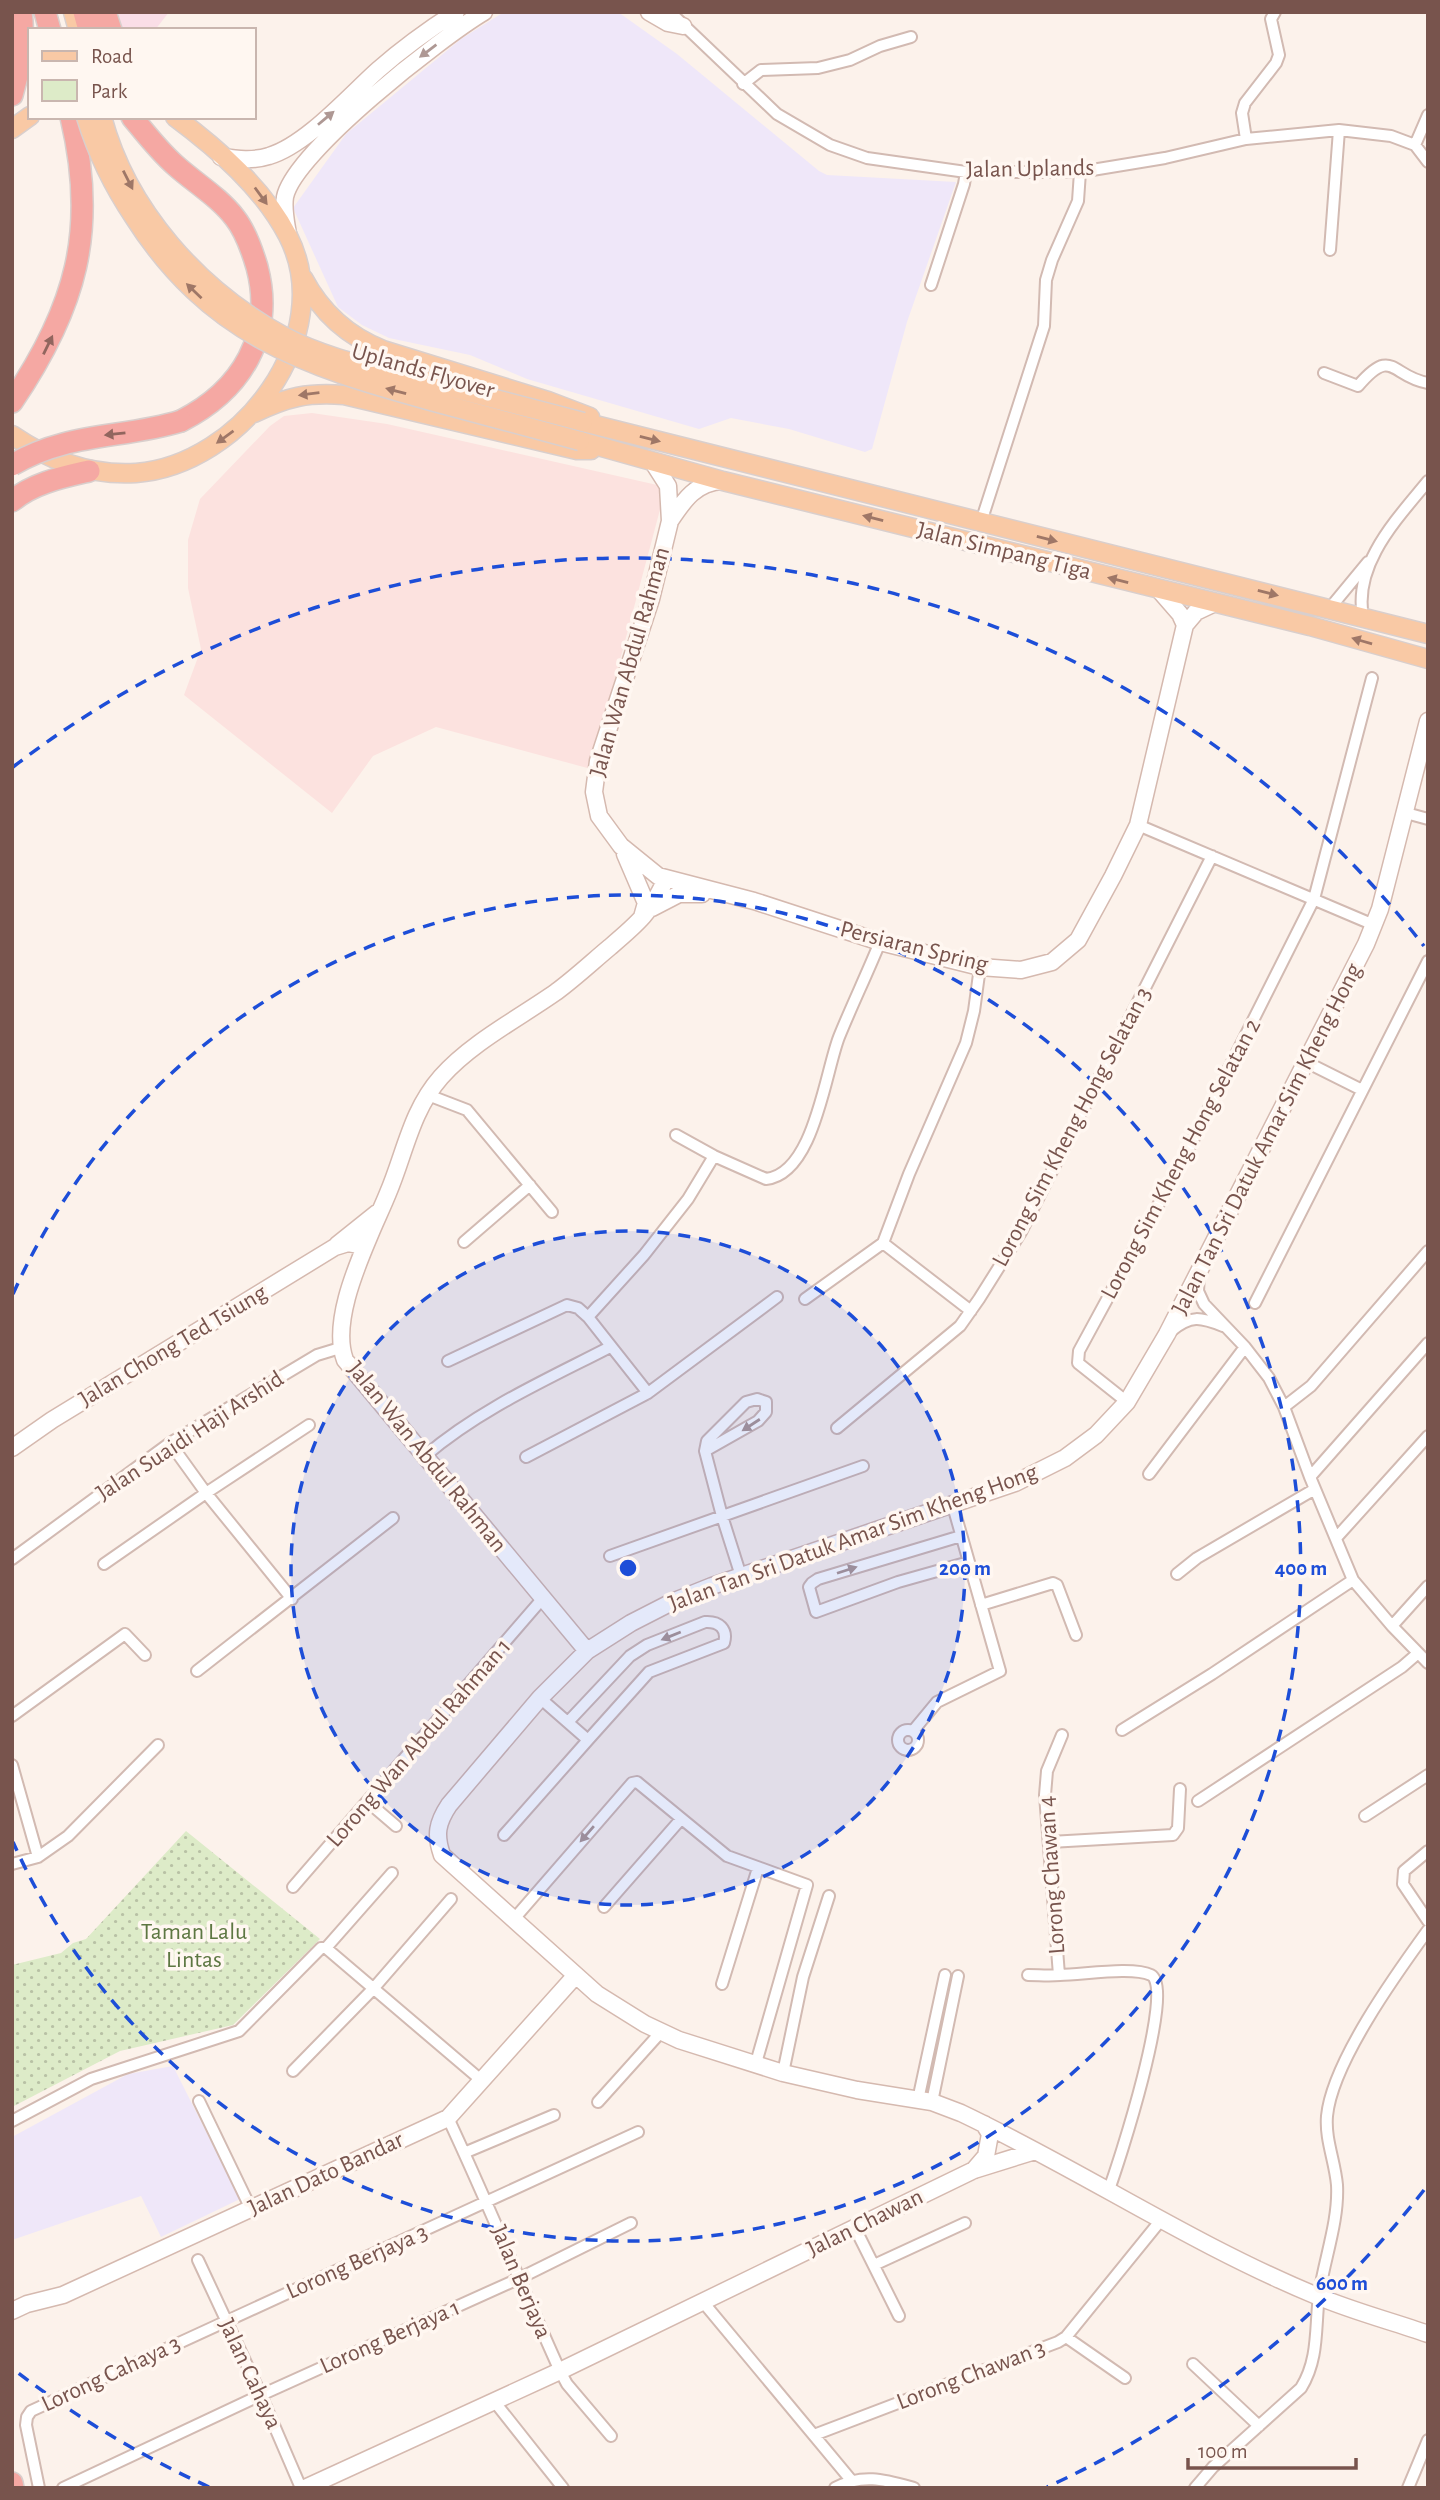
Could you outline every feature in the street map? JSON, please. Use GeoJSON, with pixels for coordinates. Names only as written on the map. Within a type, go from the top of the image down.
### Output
{"type":"FeatureCollection","features":[{"type":"Feature","properties":{"kind":"highway"},"geometry":{"type":"LineString","coordinates":[[12,95],[20,69],[23,24],[21,12]]}},
{"type":"Feature","properties":{"kind":"highway"},"geometry":{"type":"LineString","coordinates":[[12,402],[44,354],[72,287],[84,211],[82,173],[71,119]]}},
{"type":"Feature","properties":{"kind":"highway"},"geometry":{"type":"LineString","coordinates":[[12,465],[61,443],[141,431],[181,421],[200,411],[231,385],[242,371],[260,331],[262,302],[255,260],[249,241],[236,219],[218,199],[174,164],[134,119]]}},
{"type":"Feature","properties":{"kind":"highway"},"geometry":{"type":"LineString","coordinates":[[12,501],[40,485],[89,471]]}},
{"type":"Feature","properties":{"kind":"main road"},"geometry":{"type":"LineString","coordinates":[[12,129],[28,117]]}},
{"type":"Feature","properties":{"kind":"main road","name":"Uplands Flyover"},"geometry":{"type":"LineString","coordinates":[[87,119],[113,185],[144,233],[176,274],[201,299],[234,324],[274,348],[352,380],[580,441]]}},
{"type":"Feature","properties":{"kind":"main road","name":"Uplands Flyover"},"geometry":{"type":"LineString","coordinates":[[103,119],[115,153],[140,203],[180,256],[217,291],[283,336],[322,353],[360,365],[583,422]]}},
{"type":"Feature","properties":{"kind":"main road"},"geometry":{"type":"LineString","coordinates":[[12,435],[35,451],[89,471],[139,473],[167,467],[201,453],[228,437],[250,415],[273,385],[291,352],[302,302],[298,268],[289,238],[253,185],[177,119]]}},
{"type":"Feature","properties":{"kind":"main road"},"geometry":{"type":"LineString","coordinates":[[298,268],[312,295],[326,312],[362,341],[548,401],[619,431]]}},
{"type":"Feature","properties":{"kind":"main road"},"geometry":{"type":"LineString","coordinates":[[250,415],[276,402],[298,396],[318,393],[344,395],[577,450],[615,451]]}},
{"type":"Feature","properties":{"kind":"main road","name":"Jalan Simpang Tiga"},"geometry":{"type":"LineString","coordinates":[[583,422],[1428,634]]}},
{"type":"Feature","properties":{"kind":"main road","name":"Jalan Simpang Tiga"},"geometry":{"type":"LineString","coordinates":[[580,441],[723,481],[1310,626],[1420,657]]}},
{"type":"Feature","properties":{"kind":"street"},"geometry":{"type":"LineString","coordinates":[[221,157],[253,159],[268,157],[284,150],[334,112],[412,41],[456,12]]}},
{"type":"Feature","properties":{"kind":"street"},"geometry":{"type":"LineString","coordinates":[[289,238],[284,213],[285,196],[294,176],[309,156],[414,62],[484,12]]}},
{"type":"Feature","properties":{"kind":"street"},"geometry":{"type":"LineString","coordinates":[[649,12],[668,23],[683,26]]}},
{"type":"Feature","properties":{"kind":"street","name":"Jalan Uplands"},"geometry":{"type":"LineString","coordinates":[[670,12],[777,114],[830,145],[867,158],[966,172],[1080,172],[1165,158],[1246,139],[1339,130],[1391,136],[1415,145]]}},
{"type":"Feature","properties":{"kind":"street"},"geometry":{"type":"LineString","coordinates":[[1246,139],[1242,113],[1245,103],[1276,63],[1279,55],[1271,19],[1275,12]]}},
{"type":"Feature","properties":{"kind":"street"},"geometry":{"type":"LineString","coordinates":[[743,84],[761,71],[818,68],[850,60],[880,46],[911,37]]}},
{"type":"Feature","properties":{"kind":"street"},"geometry":{"type":"LineString","coordinates":[[1428,115],[1415,145],[1428,162]]}},
{"type":"Feature","properties":{"kind":"street"},"geometry":{"type":"LineString","coordinates":[[1330,250],[1339,130]]}},
{"type":"Feature","properties":{"kind":"street"},"geometry":{"type":"LineString","coordinates":[[931,285],[966,172]]}},
{"type":"Feature","properties":{"kind":"street"},"geometry":{"type":"LineString","coordinates":[[981,522],[1044,326],[1046,280],[1078,201],[1080,172]]}},
{"type":"Feature","properties":{"kind":"street"},"geometry":{"type":"LineString","coordinates":[[1324,373],[1358,386],[1376,367],[1384,365],[1428,383]]}},
{"type":"Feature","properties":{"kind":"street"},"geometry":{"type":"LineString","coordinates":[[652,461],[668,486],[670,521]]}},
{"type":"Feature","properties":{"kind":"street"},"geometry":{"type":"LineString","coordinates":[[670,521],[686,497],[699,486],[711,481],[723,481]]}},
{"type":"Feature","properties":{"kind":"street"},"geometry":{"type":"LineString","coordinates":[[1330,608],[1370,560],[1428,481]]}},
{"type":"Feature","properties":{"kind":"street","name":"Jalan Wan Abdul Rahman"},"geometry":{"type":"LineString","coordinates":[[587,1651],[345,1360],[341,1348],[346,1303],[363,1252],[389,1192],[408,1133],[440,1078],[458,1061],[559,989],[646,914],[666,878],[646,868],[621,846],[599,816],[594,792],[596,771],[651,599],[670,521]]}},
{"type":"Feature","properties":{"kind":"street"},"geometry":{"type":"LineString","coordinates":[[1363,617],[1360,603],[1370,560]]}},
{"type":"Feature","properties":{"kind":"street"},"geometry":{"type":"LineString","coordinates":[[1160,590],[1180,614],[1185,625],[1196,612],[1215,603]]}},
{"type":"Feature","properties":{"kind":"street","name":"Persiaran Spring"},"geometry":{"type":"LineString","coordinates":[[666,878],[754,901],[880,942],[980,967],[1021,970],[1052,962],[1078,940],[1090,921],[1138,825],[1185,625]]}},
{"type":"Feature","properties":{"kind":"street"},"geometry":{"type":"LineString","coordinates":[[1420,657],[1428,671]]}},
{"type":"Feature","properties":{"kind":"street"},"geometry":{"type":"LineString","coordinates":[[1314,899],[1372,678]]}},
{"type":"Feature","properties":{"kind":"street","name":"Jalan Tan Sri Datuk Amar Sim Kheng Hong"},"geometry":{"type":"LineString","coordinates":[[1035,2151],[984,2124],[925,2101],[857,2090],[783,2073],[661,2032],[597,1994],[442,1855],[437,1842],[437,1830],[449,1805],[540,1698],[587,1651],[631,1623],[672,1602],[741,1576],[1015,1483],[1065,1458],[1096,1435],[1127,1402],[1167,1334],[1374,925],[1406,813],[1428,721]]}},
{"type":"Feature","properties":{"kind":"street"},"geometry":{"type":"LineString","coordinates":[[1406,813],[1428,820]]}},
{"type":"Feature","properties":{"kind":"street"},"geometry":{"type":"LineString","coordinates":[[1138,825],[1374,925]]}},
{"type":"Feature","properties":{"kind":"street"},"geometry":{"type":"LineString","coordinates":[[621,846],[646,903],[646,914]]}},
{"type":"Feature","properties":{"kind":"street","name":"Lorong Sim Kheng Hong Selatan 3"},"geometry":{"type":"LineString","coordinates":[[837,1428],[960,1326],[971,1311],[1021,1232],[1212,856]]}},
{"type":"Feature","properties":{"kind":"street"},"geometry":{"type":"LineString","coordinates":[[646,914],[679,894],[722,894]]}},
{"type":"Feature","properties":{"kind":"street","name":"Lorong Sim Kheng Hong Selatan 2"},"geometry":{"type":"LineString","coordinates":[[1127,1402],[1078,1363],[1079,1351],[1188,1150],[1314,899]]}},
{"type":"Feature","properties":{"kind":"street"},"geometry":{"type":"LineString","coordinates":[[676,1135],[713,1156],[766,1179],[786,1172],[795,1163],[822,1104],[839,1038],[880,942]]}},
{"type":"Feature","properties":{"kind":"street"},"geometry":{"type":"LineString","coordinates":[[1255,1303],[1428,961]]}},
{"type":"Feature","properties":{"kind":"street"},"geometry":{"type":"LineString","coordinates":[[805,1299],[883,1243],[909,1174],[966,1043],[980,967]]}},
{"type":"Feature","properties":{"kind":"street"},"geometry":{"type":"LineString","coordinates":[[1306,1062],[1363,1090]]}},
{"type":"Feature","properties":{"kind":"street"},"geometry":{"type":"LineString","coordinates":[[428,1096],[467,1110],[552,1212]]}},
{"type":"Feature","properties":{"kind":"street"},"geometry":{"type":"LineString","coordinates":[[588,1317],[644,1255],[688,1199],[713,1156]]}},
{"type":"Feature","properties":{"kind":"street"},"geometry":{"type":"LineString","coordinates":[[464,1242],[530,1185]]}},
{"type":"Feature","properties":{"kind":"street","name":"Jalan Chong Ted Tsiung"},"geometry":{"type":"LineString","coordinates":[[12,1448],[52,1420],[335,1247],[380,1210]]}},
{"type":"Feature","properties":{"kind":"street"},"geometry":{"type":"LineString","coordinates":[[883,1243],[971,1311]]}},
{"type":"Feature","properties":{"kind":"street"},"geometry":{"type":"LineString","coordinates":[[335,1247],[363,1252]]}},
{"type":"Feature","properties":{"kind":"street"},"geometry":{"type":"LineString","coordinates":[[1284,1407],[1311,1386],[1428,1251]]}},
{"type":"Feature","properties":{"kind":"street"},"geometry":{"type":"LineString","coordinates":[[1199,1271],[1198,1291],[1204,1304],[1245,1347],[1269,1378],[1284,1407],[1353,1580],[1392,1626],[1428,1662]]}},
{"type":"Feature","properties":{"kind":"street"},"geometry":{"type":"LineString","coordinates":[[526,1457],[648,1393],[777,1297]]}},
{"type":"Feature","properties":{"kind":"street"},"geometry":{"type":"LineString","coordinates":[[448,1361],[567,1305],[578,1308],[588,1317],[648,1393]]}},
{"type":"Feature","properties":{"kind":"street"},"geometry":{"type":"LineString","coordinates":[[1167,1334],[1180,1323],[1193,1318],[1207,1320],[1229,1329]]}},
{"type":"Feature","properties":{"kind":"street"},"geometry":{"type":"LineString","coordinates":[[1310,1477],[1428,1343]]}},
{"type":"Feature","properties":{"kind":"street"},"geometry":{"type":"LineString","coordinates":[[425,1456],[484,1413],[610,1347]]}},
{"type":"Feature","properties":{"kind":"street"},"geometry":{"type":"LineString","coordinates":[[1149,1474],[1245,1347]]}},
{"type":"Feature","properties":{"kind":"street","name":"Jalan Suaidi Haji Arshid"},"geometry":{"type":"LineString","coordinates":[[12,1559],[170,1443],[317,1355],[341,1348]]}},
{"type":"Feature","properties":{"kind":"street"},"geometry":{"type":"LineString","coordinates":[[705,1451],[758,1421],[766,1412],[766,1402],[757,1399],[746,1402],[707,1441],[705,1451],[741,1576]]}},
{"type":"Feature","properties":{"kind":"street"},"geometry":{"type":"LineString","coordinates":[[104,1564],[309,1425]]}},
{"type":"Feature","properties":{"kind":"street"},"geometry":{"type":"LineString","coordinates":[[1337,1537],[1428,1436]]}},
{"type":"Feature","properties":{"kind":"street"},"geometry":{"type":"LineString","coordinates":[[170,1443],[206,1493],[292,1599]]}},
{"type":"Feature","properties":{"kind":"street"},"geometry":{"type":"LineString","coordinates":[[610,1556],[863,1466]]}},
{"type":"Feature","properties":{"kind":"street"},"geometry":{"type":"LineString","coordinates":[[1177,1574],[1197,1558],[1315,1489]]}},
{"type":"Feature","properties":{"kind":"street"},"geometry":{"type":"LineString","coordinates":[[913,1731],[937,1702],[1000,1671],[953,1506]]}},
{"type":"Feature","properties":{"kind":"street"},"geometry":{"type":"LineString","coordinates":[[197,1671],[393,1518]]}},
{"type":"Feature","properties":{"kind":"street"},"geometry":{"type":"LineString","coordinates":[[961,1536],[818,1579],[810,1587],[816,1612],[898,1582],[969,1562]]}},
{"type":"Feature","properties":{"kind":"street"},"geometry":{"type":"LineString","coordinates":[[1122,1730],[1353,1580]]}},
{"type":"Feature","properties":{"kind":"street"},"geometry":{"type":"LineString","coordinates":[[981,1605],[1053,1583],[1057,1586],[1076,1635]]}},
{"type":"Feature","properties":{"kind":"street"},"geometry":{"type":"LineString","coordinates":[[1392,1626],[1428,1586]]}},
{"type":"Feature","properties":{"kind":"street","name":"Lorong Wan Abdul Rahman 1"},"geometry":{"type":"LineString","coordinates":[[293,1887],[543,1598]]}},
{"type":"Feature","properties":{"kind":"street"},"geometry":{"type":"LineString","coordinates":[[504,1835],[649,1672],[724,1643],[726,1639],[722,1627],[715,1622],[705,1622],[639,1650],[622,1663],[568,1722]]}},
{"type":"Feature","properties":{"kind":"street"},"geometry":{"type":"LineString","coordinates":[[12,1716],[125,1634],[145,1656]]}},
{"type":"Feature","properties":{"kind":"street"},"geometry":{"type":"LineString","coordinates":[[1198,1801],[1418,1654]]}},
{"type":"Feature","properties":{"kind":"street"},"geometry":{"type":"LineString","coordinates":[[540,1698],[588,1740]]}},
{"type":"Feature","properties":{"kind":"street","name":"Lorong Chawan 4"},"geometry":{"type":"LineString","coordinates":[[1059,1975],[1046,1780],[1062,1735]]}},
{"type":"Feature","properties":{"kind":"street"},"geometry":{"type":"LineString","coordinates":[[12,1864],[38,1857],[68,1836],[158,1745]]}},
{"type":"Feature","properties":{"kind":"street"},"geometry":{"type":"LineString","coordinates":[[12,1765],[17,1802],[38,1857]]}},
{"type":"Feature","properties":{"kind":"street"},"geometry":{"type":"LineString","coordinates":[[1365,1816],[1428,1775]]}},
{"type":"Feature","properties":{"kind":"street"},"geometry":{"type":"LineString","coordinates":[[514,1919],[632,1783],[637,1782],[727,1856],[807,1885],[756,2063]]}},
{"type":"Feature","properties":{"kind":"street"},"geometry":{"type":"LineString","coordinates":[[1050,1842],[1172,1835],[1178,1828],[1180,1789]]}},
{"type":"Feature","properties":{"kind":"street"},"geometry":{"type":"LineString","coordinates":[[368,1802],[396,1826]]}},
{"type":"Feature","properties":{"kind":"street"},"geometry":{"type":"LineString","coordinates":[[604,1907],[681,1819]]}},
{"type":"Feature","properties":{"kind":"street"},"geometry":{"type":"LineString","coordinates":[[1428,1851],[1404,1871],[1403,1884],[1428,1921]]}},
{"type":"Feature","properties":{"kind":"street"},"geometry":{"type":"LineString","coordinates":[[722,1984],[758,1868]]}},
{"type":"Feature","properties":{"kind":"street"},"geometry":{"type":"LineString","coordinates":[[12,2121],[91,2079],[239,2031],[316,1951],[326,1948],[392,1872]]}},
{"type":"Feature","properties":{"kind":"street"},"geometry":{"type":"LineString","coordinates":[[783,2073],[803,1977],[829,1896]]}},
{"type":"Feature","properties":{"kind":"street"},"geometry":{"type":"LineString","coordinates":[[293,2071],[373,1989],[451,1899]]}},
{"type":"Feature","properties":{"kind":"street"},"geometry":{"type":"LineString","coordinates":[[1199,2486],[1213,2467],[1301,2388],[1308,2378],[1315,2352],[1319,2297],[1335,2208],[1336,2185],[1327,2137],[1327,2114],[1335,2086],[1350,2053],[1378,2004],[1428,1930]]}},
{"type":"Feature","properties":{"kind":"street"},"geometry":{"type":"LineString","coordinates":[[326,1948],[481,2080]]}},
{"type":"Feature","properties":{"kind":"street"},"geometry":{"type":"LineString","coordinates":[[1028,1975],[1125,1972],[1150,1975],[1156,1979],[1158,1987],[1154,2032],[1127,2138],[1108,2192]]}},
{"type":"Feature","properties":{"kind":"street","name":"Jalan Dato Bandar"},"geometry":{"type":"LineString","coordinates":[[17,2306],[63,2295],[448,2118],[576,1975]]}},
{"type":"Feature","properties":{"kind":"street"},"geometry":{"type":"LineString","coordinates":[[925,2101],[945,1975]]}},
{"type":"Feature","properties":{"kind":"street"},"geometry":{"type":"LineString","coordinates":[[925,2101],[958,1976]]}},
{"type":"Feature","properties":{"kind":"street"},"geometry":{"type":"LineString","coordinates":[[598,2102],[661,2032]]}},
{"type":"Feature","properties":{"kind":"street"},"geometry":{"type":"LineString","coordinates":[[199,2101],[251,2209]]}},
{"type":"Feature","properties":{"kind":"street"},"geometry":{"type":"LineString","coordinates":[[464,2153],[554,2115]]}},
{"type":"Feature","properties":{"kind":"street","name":"Jalan Berjaya"},"geometry":{"type":"LineString","coordinates":[[448,2118],[488,2202],[518,2279],[560,2371],[567,2384],[611,2436]]}},
{"type":"Feature","properties":{"kind":"street"},"geometry":{"type":"LineString","coordinates":[[974,2171],[986,2155],[990,2134],[984,2124]]}},
{"type":"Feature","properties":{"kind":"street","name":"Lorong Berjaya 3"},"geometry":{"type":"LineString","coordinates":[[226,2321],[638,2132]]}},
{"type":"Feature","properties":{"kind":"street"},"geometry":{"type":"LineString","coordinates":[[1035,2151],[1161,2220],[1319,2297],[1428,2334]]}},
{"type":"Feature","properties":{"kind":"street","name":"Jalan Chawan"},"geometry":{"type":"LineString","coordinates":[[303,2488],[560,2371],[974,2171],[1035,2151]]}},
{"type":"Feature","properties":{"kind":"street","name":"Lorong Chawan 3"},"geometry":{"type":"LineString","coordinates":[[814,2435],[1058,2342],[1066,2337],[1161,2220]]}},
{"type":"Feature","properties":{"kind":"street","name":"Lorong Berjaya 1"},"geometry":{"type":"LineString","coordinates":[[63,2488],[518,2279],[631,2223]]}},
{"type":"Feature","properties":{"kind":"street"},"geometry":{"type":"LineString","coordinates":[[874,2265],[965,2223]]}},
{"type":"Feature","properties":{"kind":"street"},"geometry":{"type":"LineString","coordinates":[[855,2228],[899,2316]]}},
{"type":"Feature","properties":{"kind":"street","name":"Jalan Cahaya"},"geometry":{"type":"LineString","coordinates":[[198,2260],[303,2488]]}},
{"type":"Feature","properties":{"kind":"street"},"geometry":{"type":"LineString","coordinates":[[703,2302],[851,2480]]}},
{"type":"Feature","properties":{"kind":"street","name":"Lorong Cahaya 3"},"geometry":{"type":"LineString","coordinates":[[39,2488],[26,2426],[31,2410],[226,2321]]}},
{"type":"Feature","properties":{"kind":"street"},"geometry":{"type":"LineString","coordinates":[[1066,2337],[1125,2378]]}},
{"type":"Feature","properties":{"kind":"street"},"geometry":{"type":"LineString","coordinates":[[1194,2364],[1259,2426]]}},
{"type":"Feature","properties":{"kind":"street"},"geometry":{"type":"LineString","coordinates":[[495,2401],[563,2488]]}},
{"type":"Feature","properties":{"kind":"street"},"geometry":{"type":"LineString","coordinates":[[1408,2488],[1428,2440]]}},
{"type":"Feature","properties":{"kind":"street"},"geometry":{"type":"LineString","coordinates":[[835,2488],[851,2480],[882,2479],[914,2488]]}},
{"type":"Feature","properties":{"kind":"shaded area"},"geometry":{"type":"Polygon","coordinates":[[[118,12],[169,12],[157,28],[122,28],[118,12]]]}},
{"type":"Feature","properties":{"kind":"shaded area"},"geometry":{"type":"Polygon","coordinates":[[[504,12],[618,12],[677,54],[819,171],[827,175],[956,182],[907,322],[872,449],[865,452],[789,429],[731,418],[699,429],[527,379],[470,355],[389,338],[362,325],[338,307],[293,208],[346,134],[461,39],[504,12]]]}},
{"type":"Feature","properties":{"kind":"shaded area"},"geometry":{"type":"Polygon","coordinates":[[[312,413],[387,424],[666,487],[591,769],[436,727],[373,756],[332,813],[184,695],[201,649],[188,588],[188,540],[200,499],[270,426],[284,416],[312,413]]]}},
{"type":"Feature","properties":{"kind":"shaded area"},"geometry":{"type":"Polygon","coordinates":[[[173,2066],[240,2199],[161,2237],[141,2196],[12,2240],[12,2137],[128,2074],[173,2066]]]}},
{"type":"Feature","properties":{"kind":"green space","name":"Taman Lalu Lintas"},"geometry":{"type":"Polygon","coordinates":[[[186,1831],[320,1939],[233,2025],[120,2051],[12,2107],[12,1965],[61,1953],[73,1943],[86,1939],[186,1831]]]}}]}
